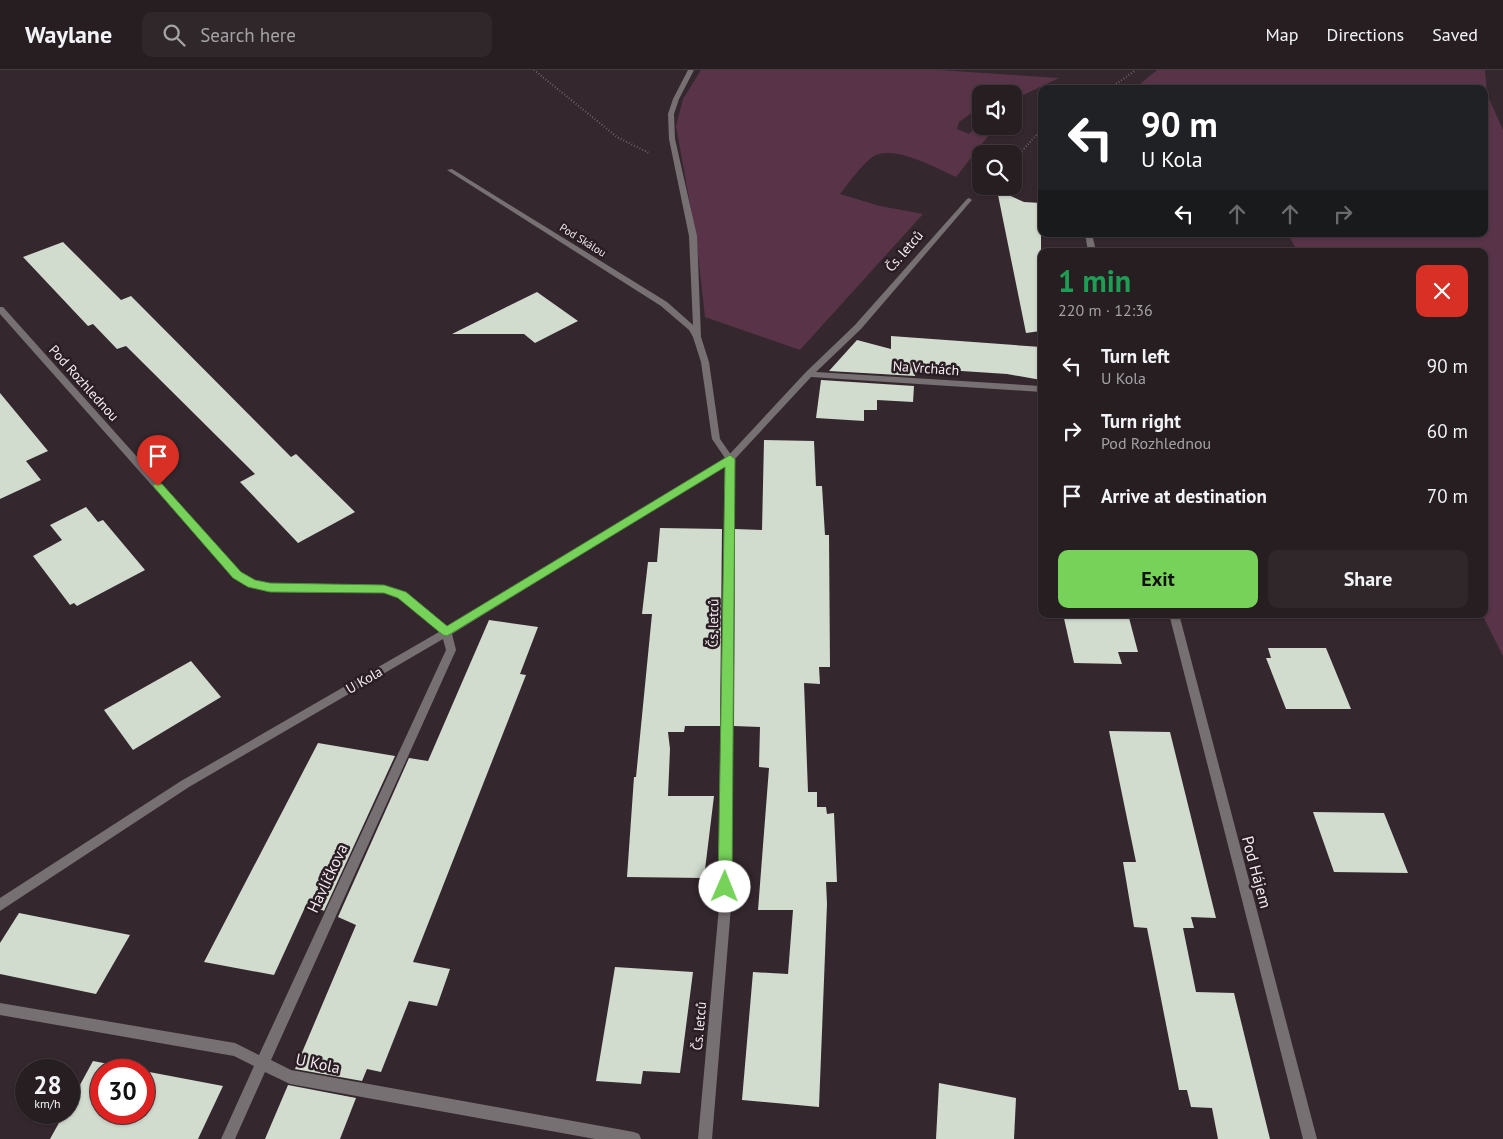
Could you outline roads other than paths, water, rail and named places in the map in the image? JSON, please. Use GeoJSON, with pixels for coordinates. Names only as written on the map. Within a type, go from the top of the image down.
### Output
{"type":"FeatureCollection","features":[{"type":"Feature","properties":{"kind":"street"},"geometry":{"type":"LineString","coordinates":[[691,70],[676,99],[671,114],[672,139],[693,236],[697,338],[705,362],[716,439],[730,459]]}},
{"type":"Feature","properties":{"kind":"street","name":"Pod Skálou"},"geometry":{"type":"LineString","coordinates":[[450,170],[664,304],[692,329],[697,338]]}},
{"type":"Feature","properties":{"kind":"street","name":"Čs. letců"},"geometry":{"type":"LineString","coordinates":[[705,1139],[725,907],[730,459],[809,374],[858,327],[969,200]]}},
{"type":"Feature","properties":{"kind":"street","name":"Pod Rozhlednou"},"geometry":{"type":"LineString","coordinates":[[0,309],[237,575],[252,584],[270,588],[384,589],[402,595],[447,632]]}},
{"type":"Feature","properties":{"kind":"street","name":"Na Vrchách"},"geometry":{"type":"LineString","coordinates":[[809,374],[1038,389]]}},
{"type":"Feature","properties":{"kind":"street","name":"U Kola"},"geometry":{"type":"LineString","coordinates":[[0,906],[185,784],[447,632],[730,459]]}},
{"type":"Feature","properties":{"kind":"street","name":"Pod Hájem"},"geometry":{"type":"LineString","coordinates":[[1175,618],[1310,1139]]}},
{"type":"Feature","properties":{"kind":"street","name":"Havlíčkova"},"geometry":{"type":"LineString","coordinates":[[228,1139],[451,650],[447,632]]}},
{"type":"Feature","properties":{"kind":"street","name":"U Kola"},"geometry":{"type":"LineString","coordinates":[[0,1009],[235,1050],[290,1077],[634,1139]]}}]}
